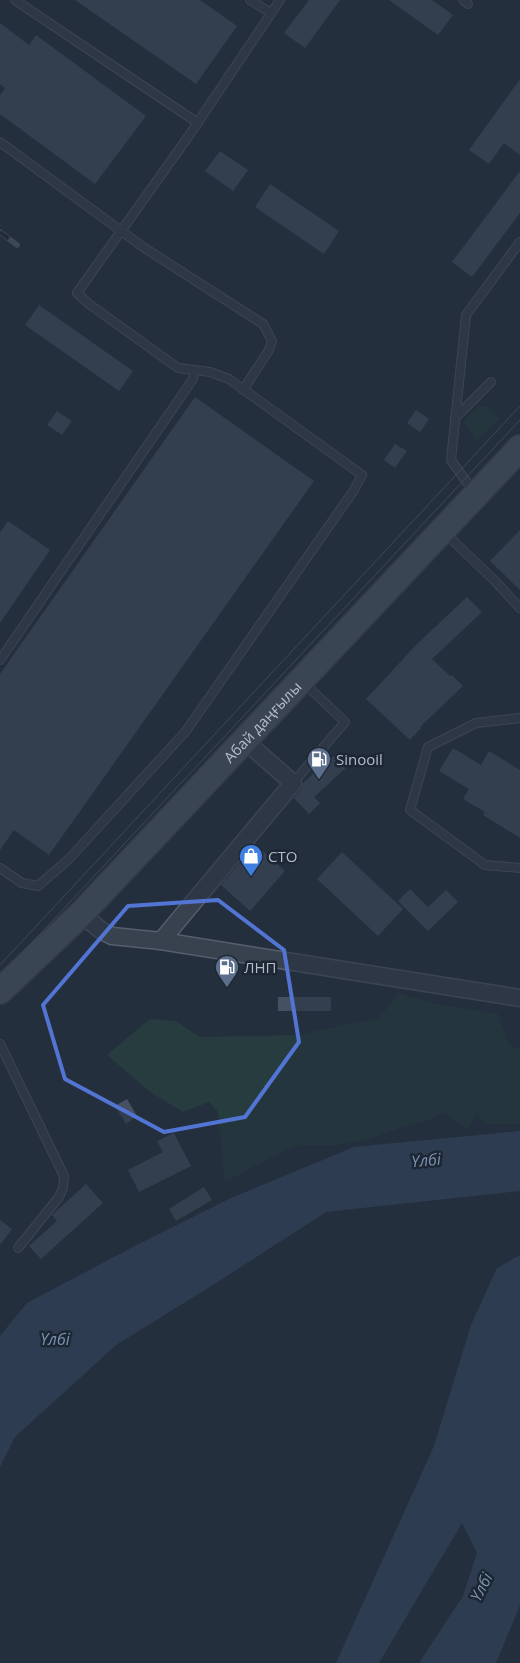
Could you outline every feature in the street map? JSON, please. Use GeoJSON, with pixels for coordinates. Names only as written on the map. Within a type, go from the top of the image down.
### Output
{"type":"FeatureCollection","features":[{"type":"Feature","properties":{"kind":"main road","name":"Абай даңғылы"},"geometry":{"type":"LineString","coordinates":[[0,991],[81,914],[520,448]]}},
{"type":"Feature","properties":{"kind":"street"},"geometry":{"type":"LineString","coordinates":[[162,941],[293,783],[244,740]]}},
{"type":"Feature","properties":{"kind":"street"},"geometry":{"type":"LineString","coordinates":[[81,914],[102,932],[112,936],[162,941],[520,998]]}},
{"type":"Feature","properties":{"kind":"lane"},"geometry":{"type":"LineString","coordinates":[[15,0],[198,123]]}},
{"type":"Feature","properties":{"kind":"lane"},"geometry":{"type":"LineString","coordinates":[[250,0],[271,13]]}},
{"type":"Feature","properties":{"kind":"lane"},"geometry":{"type":"LineString","coordinates":[[0,868],[22,883],[38,886],[69,860],[186,730],[354,490],[362,475],[229,379],[210,372],[178,368],[89,304],[77,293],[198,123],[280,0]]}},
{"type":"Feature","properties":{"kind":"lane"},"geometry":{"type":"LineString","coordinates":[[0,142],[122,231],[263,324],[272,341],[269,350],[243,390]]}},
{"type":"Feature","properties":{"kind":"lane"},"geometry":{"type":"LineString","coordinates":[[476,495],[451,460],[466,315],[520,242]]}},
{"type":"Feature","properties":{"kind":"lane"},"geometry":{"type":"LineString","coordinates":[[0,660],[193,379],[195,370]]}},
{"type":"Feature","properties":{"kind":"lane"},"geometry":{"type":"LineString","coordinates":[[456,418],[492,382]]}},
{"type":"Feature","properties":{"kind":"lane"},"geometry":{"type":"LineString","coordinates":[[442,530],[520,608]]}},
{"type":"Feature","properties":{"kind":"lane"},"geometry":{"type":"LineString","coordinates":[[293,783],[345,722],[301,680]]}},
{"type":"Feature","properties":{"kind":"lane"},"geometry":{"type":"LineString","coordinates":[[520,718],[476,723],[428,747],[410,810],[485,866],[520,868]]}},
{"type":"Feature","properties":{"kind":"lane"},"geometry":{"type":"LineString","coordinates":[[0,1044],[64,1176],[63,1188],[59,1197],[18,1248]]}},
{"type":"Feature","properties":{"kind":"highlighted area"},"geometry":{"type":"Polygon","coordinates":[[[218,900],[284,950],[299,1042],[245,1117],[164,1132],[65,1079],[43,1005],[128,906],[218,900]]]}},
{"type":"Feature","properties":{"kind":"green space"},"geometry":{"type":"Polygon","coordinates":[[[477,406],[488,407],[500,419],[477,441],[464,422],[477,406]]]}},
{"type":"Feature","properties":{"kind":"green space"},"geometry":{"type":"Polygon","coordinates":[[[399,993],[431,1003],[498,1014],[509,1045],[520,1049],[520,1124],[484,1124],[477,1113],[467,1129],[444,1112],[424,1122],[405,1126],[367,1140],[335,1145],[294,1146],[225,1182],[218,1112],[209,1102],[183,1112],[150,1092],[107,1055],[150,1019],[176,1021],[200,1037],[297,1035],[379,1018],[399,993]]]}},
{"type":"Feature","properties":{"kind":"water","name":"Үлбі"},"geometry":{"type":"Polygon","coordinates":[[[520,1131],[520,1191],[326,1212],[116,1345],[15,1437],[0,1467],[0,1336],[27,1303],[231,1198],[354,1147],[520,1131]]]}},
{"type":"Feature","properties":{"kind":"water","name":"Үлбі"},"geometry":{"type":"Polygon","coordinates":[[[520,1255],[520,1605],[496,1663],[419,1663],[463,1596],[477,1553],[462,1523],[379,1663],[336,1663],[434,1446],[471,1325],[497,1268],[520,1255]]]}},
{"type":"Feature","properties":{"kind":"building"},"geometry":{"type":"Polygon","coordinates":[[[75,0],[200,0],[237,26],[196,84],[75,0]]]}},
{"type":"Feature","properties":{"kind":"building"},"geometry":{"type":"Polygon","coordinates":[[[309,0],[340,0],[305,48],[284,33],[309,0]]]}},
{"type":"Feature","properties":{"kind":"building"},"geometry":{"type":"Polygon","coordinates":[[[389,0],[432,0],[453,15],[438,35],[389,0]]]}},
{"type":"Feature","properties":{"kind":"building"},"geometry":{"type":"Polygon","coordinates":[[[0,23],[29,45],[36,35],[146,116],[95,184],[0,114],[0,95],[5,88],[0,84],[0,23]]]}},
{"type":"Feature","properties":{"kind":"building"},"geometry":{"type":"Polygon","coordinates":[[[520,79],[520,155],[504,143],[489,164],[469,150],[520,79]]]}},
{"type":"Feature","properties":{"kind":"building"},"geometry":{"type":"Polygon","coordinates":[[[220,151],[248,170],[233,191],[205,171],[220,151]]]}},
{"type":"Feature","properties":{"kind":"building"},"geometry":{"type":"Polygon","coordinates":[[[520,171],[520,213],[472,277],[452,262],[520,171]]]}},
{"type":"Feature","properties":{"kind":"building"},"geometry":{"type":"Polygon","coordinates":[[[270,184],[339,231],[324,254],[255,207],[270,184]]]}},
{"type":"Feature","properties":{"kind":"building"},"geometry":{"type":"Polygon","coordinates":[[[39,305],[133,371],[119,391],[25,325],[39,305]]]}},
{"type":"Feature","properties":{"kind":"building"},"geometry":{"type":"Polygon","coordinates":[[[195,397],[314,481],[49,855],[14,830],[0,850],[0,674],[195,397]]]}},
{"type":"Feature","properties":{"kind":"building"},"geometry":{"type":"Polygon","coordinates":[[[416,410],[429,419],[420,432],[407,423],[416,410]]]}},
{"type":"Feature","properties":{"kind":"building"},"geometry":{"type":"Polygon","coordinates":[[[57,411],[72,421],[62,435],[47,425],[57,411]]]}},
{"type":"Feature","properties":{"kind":"building"},"geometry":{"type":"Polygon","coordinates":[[[395,444],[407,451],[395,468],[384,460],[395,444]]]}},
{"type":"Feature","properties":{"kind":"building"},"geometry":{"type":"Polygon","coordinates":[[[8,521],[50,550],[0,623],[0,533],[8,521]]]}},
{"type":"Feature","properties":{"kind":"building"},"geometry":{"type":"Polygon","coordinates":[[[520,530],[520,590],[490,561],[520,530]]]}},
{"type":"Feature","properties":{"kind":"building"},"geometry":{"type":"Polygon","coordinates":[[[467,597],[482,612],[432,659],[463,686],[420,727],[410,740],[366,699],[416,645],[467,597]]]}},
{"type":"Feature","properties":{"kind":"building"},"geometry":{"type":"Polygon","coordinates":[[[453,748],[481,765],[489,751],[520,770],[520,838],[483,815],[485,812],[463,799],[469,789],[439,771],[453,748]]]}},
{"type":"Feature","properties":{"kind":"building","name":"Sinooil"},"geometry":{"type":"Polygon","coordinates":[[[337,753],[348,766],[314,797],[320,803],[309,814],[294,798],[303,783],[337,753]]]}},
{"type":"Feature","properties":{"kind":"building","name":"СТО"},"geometry":{"type":"Polygon","coordinates":[[[255,844],[285,871],[250,911],[221,885],[255,844]]]}},
{"type":"Feature","properties":{"kind":"building"},"geometry":{"type":"Polygon","coordinates":[[[342,852],[403,909],[378,936],[317,879],[342,852]]]}},
{"type":"Feature","properties":{"kind":"building"},"geometry":{"type":"Polygon","coordinates":[[[410,889],[428,907],[446,890],[458,902],[428,931],[398,901],[410,889]]]}},
{"type":"Feature","properties":{"kind":"building"},"geometry":{"type":"Polygon","coordinates":[[[278,997],[331,997],[331,1011],[278,1011],[278,997]]]}},
{"type":"Feature","properties":{"kind":"building"},"geometry":{"type":"Polygon","coordinates":[[[127,1099],[137,1116],[126,1124],[115,1106],[127,1099]]]}},
{"type":"Feature","properties":{"kind":"building"},"geometry":{"type":"Polygon","coordinates":[[[174,1133],[191,1166],[139,1192],[128,1170],[163,1152],[157,1141],[174,1133]]]}},
{"type":"Feature","properties":{"kind":"building"},"geometry":{"type":"Polygon","coordinates":[[[86,1184],[103,1203],[41,1259],[29,1246],[57,1221],[52,1215],[86,1184]]]}},
{"type":"Feature","properties":{"kind":"building"},"geometry":{"type":"Polygon","coordinates":[[[204,1187],[212,1200],[176,1221],[169,1209],[204,1187]]]}},
{"type":"Feature","properties":{"kind":"building"},"geometry":{"type":"Polygon","coordinates":[[[0,1220],[12,1229],[0,1245],[0,1220]]]}},
{"type":"Feature","properties":{"kind":"tram line"},"geometry":{"type":"LineString","coordinates":[[0,965],[520,406]]}},
{"type":"Feature","properties":{"kind":"tram line"},"geometry":{"type":"LineString","coordinates":[[0,977],[520,420]]}},
{"type":"Feature","properties":{"kind":"railway"},"geometry":{"type":"LineString","coordinates":[[0,232],[17,245]]}},
{"type":"Feature","properties":{"kind":"place","name":"Sinooil"},"geometry":{"type":"Point","coordinates":[319,780]}},
{"type":"Feature","properties":{"kind":"place","name":"СТО"},"geometry":{"type":"Point","coordinates":[251,877]}},
{"type":"Feature","properties":{"kind":"place","name":"ЛНП"},"geometry":{"type":"Point","coordinates":[227,988]}}]}
